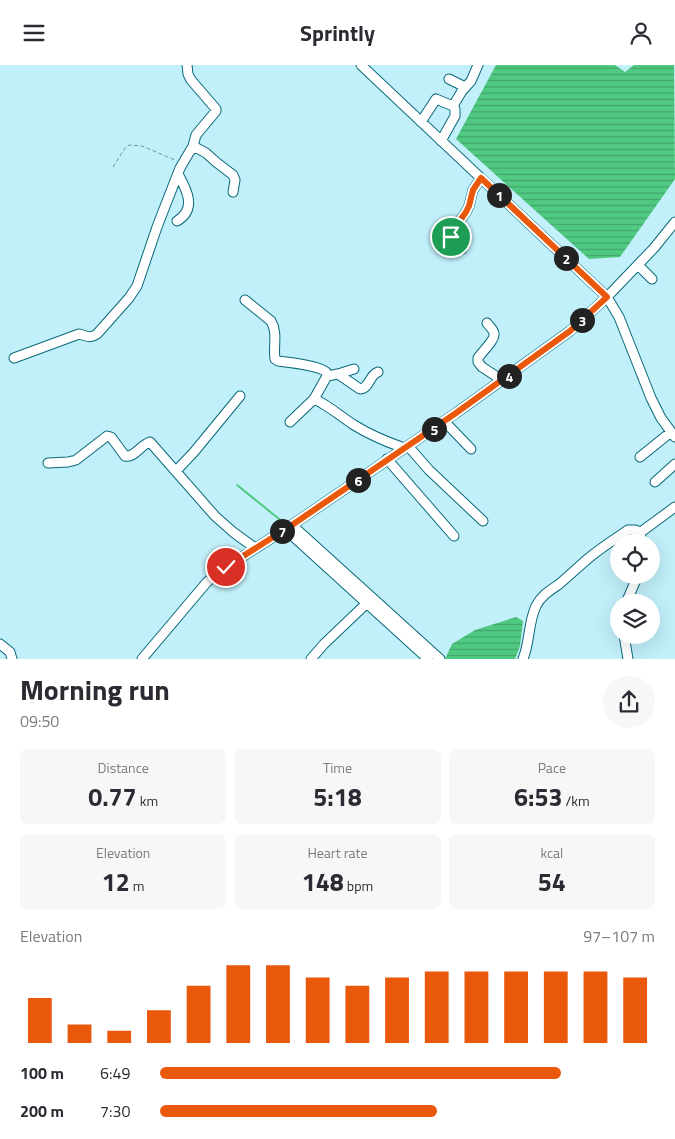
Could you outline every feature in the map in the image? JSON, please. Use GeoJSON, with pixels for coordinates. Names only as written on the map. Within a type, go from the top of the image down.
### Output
{"type":"FeatureCollection","features":[{"type":"Feature","properties":{"kind":"street"},"geometry":{"type":"LineString","coordinates":[[14,357],[79,334],[88,337],[97,334],[129,298],[137,286],[182,163],[193,146],[196,135],[216,111],[191,80],[187,65]]}},
{"type":"Feature","properties":{"kind":"street"},"geometry":{"type":"LineString","coordinates":[[360,65],[607,297],[619,317],[661,418],[673,435],[640,457]]}},
{"type":"Feature","properties":{"kind":"street"},"geometry":{"type":"LineString","coordinates":[[453,106],[471,81],[478,65]]}},
{"type":"Feature","properties":{"kind":"street"},"geometry":{"type":"LineString","coordinates":[[449,79],[465,87]]}},
{"type":"Feature","properties":{"kind":"street"},"geometry":{"type":"LineString","coordinates":[[421,122],[436,99],[453,106],[455,116],[441,141]]}},
{"type":"Feature","properties":{"kind":"street"},"geometry":{"type":"LineString","coordinates":[[193,146],[206,153],[233,175],[235,180],[233,192]]}},
{"type":"Feature","properties":{"kind":"street"},"geometry":{"type":"LineString","coordinates":[[177,221],[184,217],[188,209],[189,198],[178,174]]}},
{"type":"Feature","properties":{"kind":"street"},"geometry":{"type":"LineString","coordinates":[[462,249],[451,237],[451,233],[466,212],[473,190],[481,178]]}},
{"type":"Feature","properties":{"kind":"street"},"geometry":{"type":"LineString","coordinates":[[142,659],[206,582],[444,421],[570,331],[607,297],[674,225]]}},
{"type":"Feature","properties":{"kind":"street"},"geometry":{"type":"LineString","coordinates":[[638,265],[652,279]]}},
{"type":"Feature","properties":{"kind":"street"},"geometry":{"type":"LineString","coordinates":[[245,300],[274,325],[275,359],[322,369],[326,372],[327,376]]}},
{"type":"Feature","properties":{"kind":"street"},"geometry":{"type":"LineString","coordinates":[[487,323],[495,335],[478,359],[478,362],[482,367],[502,380]]}},
{"type":"Feature","properties":{"kind":"street"},"geometry":{"type":"LineString","coordinates":[[327,376],[338,375],[354,369]]}},
{"type":"Feature","properties":{"kind":"street"},"geometry":{"type":"LineString","coordinates":[[338,375],[362,389],[365,388],[374,374],[378,372]]}},
{"type":"Feature","properties":{"kind":"street"},"geometry":{"type":"LineString","coordinates":[[290,421],[314,399],[327,376]]}},
{"type":"Feature","properties":{"kind":"street"},"geometry":{"type":"LineString","coordinates":[[176,471],[240,396]]}},
{"type":"Feature","properties":{"kind":"street"},"geometry":{"type":"LineString","coordinates":[[314,399],[354,425],[385,441],[406,447],[484,521]]}},
{"type":"Feature","properties":{"kind":"street"},"geometry":{"type":"LineString","coordinates":[[444,421],[471,449]]}},
{"type":"Feature","properties":{"kind":"street"},"geometry":{"type":"LineString","coordinates":[[48,463],[76,460],[107,436],[111,437],[125,456],[128,457],[145,443],[150,442],[215,516],[233,533],[255,548]]}},
{"type":"Feature","properties":{"kind":"street"},"geometry":{"type":"LineString","coordinates":[[388,459],[454,536]]}},
{"type":"Feature","properties":{"kind":"street"},"geometry":{"type":"LineString","coordinates":[[655,482],[675,464]]}},
{"type":"Feature","properties":{"kind":"street"},"geometry":{"type":"LineString","coordinates":[[523,659],[535,608],[546,593],[591,556],[628,530],[641,532],[675,507]]}},
{"type":"Feature","properties":{"kind":"street"},"geometry":{"type":"LineString","coordinates":[[288,527],[428,659]]}},
{"type":"Feature","properties":{"kind":"street"},"geometry":{"type":"LineString","coordinates":[[288,527],[440,659]]}},
{"type":"Feature","properties":{"kind":"street"},"geometry":{"type":"LineString","coordinates":[[311,659],[367,603]]}},
{"type":"Feature","properties":{"kind":"street"},"geometry":{"type":"LineString","coordinates":[[0,644],[10,652],[12,659]]}},
{"type":"Feature","properties":{"kind":"street"},"geometry":{"type":"LineString","coordinates":[[626,644],[628,659]]}},
{"type":"Feature","properties":{"kind":"path"},"geometry":{"type":"LineString","coordinates":[[113,167],[129,145],[142,146],[182,163]]}},
{"type":"Feature","properties":{"kind":"shaded area"},"geometry":{"type":"Polygon","coordinates":[[[496,65],[615,65],[625,72],[634,65],[674,65],[675,179],[620,257],[589,259],[456,139],[496,65]]]}},
{"type":"Feature","properties":{"kind":"shaded area"},"geometry":{"type":"Polygon","coordinates":[[[516,617],[523,621],[520,646],[515,659],[445,659],[452,644],[475,630],[516,617]]]}},
{"type":"Feature","properties":{"kind":"waterway"},"geometry":{"type":"LineString","coordinates":[[237,485],[284,523]]}},
{"type":"Feature","properties":{"kind":"route"},"geometry":{"type":"LineString","coordinates":[[226,567],[292,525],[456,413],[570,331],[607,297],[481,178],[473,190],[466,212],[451,233],[451,237]]}}]}
